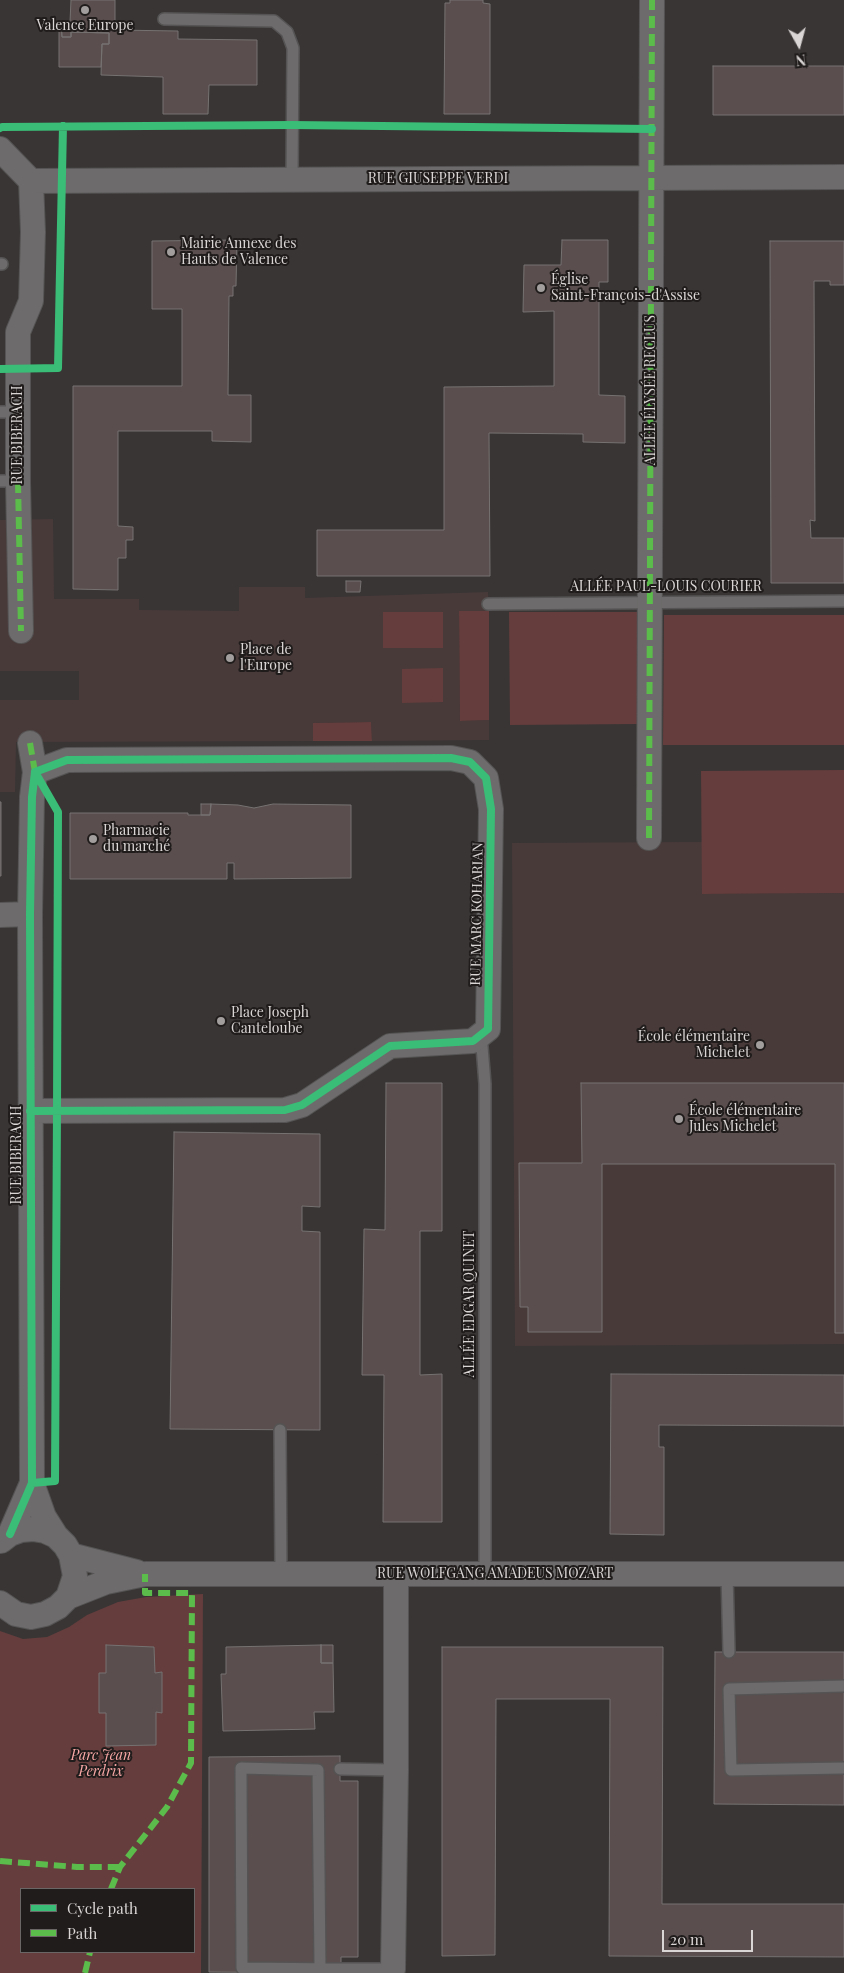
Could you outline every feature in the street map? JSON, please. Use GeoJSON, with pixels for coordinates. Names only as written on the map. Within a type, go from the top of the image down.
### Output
{"type":"FeatureCollection","features":[{"type":"Feature","properties":{"kind":"street","name":"ALLÉE ÉLYSÉE RECLUS"},"geometry":{"type":"LineString","coordinates":[[649,838],[652,0]]}},
{"type":"Feature","properties":{"kind":"street"},"geometry":{"type":"LineString","coordinates":[[0,149],[32,181]]}},
{"type":"Feature","properties":{"kind":"street","name":"RUE GIUSEPPE VERDI"},"geometry":{"type":"LineString","coordinates":[[32,181],[844,178]]}},
{"type":"Feature","properties":{"kind":"street","name":"RUE BIBERACH"},"geometry":{"type":"LineString","coordinates":[[21,631],[9,481],[9,332],[31,302],[32,181]]}},
{"type":"Feature","properties":{"kind":"street","name":"RUE BIBERACH"},"geometry":{"type":"LineString","coordinates":[[5,1538],[32,1483],[30,914],[32,797],[35,772],[30,743]]}},
{"type":"Feature","properties":{"kind":"street","name":"RUE MARC KOHARIAN"},"geometry":{"type":"LineString","coordinates":[[35,772],[67,760],[451,758],[470,762],[486,778],[491,809],[488,1029],[481,1034]]}},
{"type":"Feature","properties":{"kind":"street"},"geometry":{"type":"LineString","coordinates":[[0,915],[30,914]]}},
{"type":"Feature","properties":{"kind":"street"},"geometry":{"type":"LineString","coordinates":[[30,1111],[285,1110],[302,1105],[390,1046],[473,1041],[481,1034]]}},
{"type":"Feature","properties":{"kind":"street"},"geometry":{"type":"LineString","coordinates":[[0,1603],[16,1614],[31,1617],[45,1614],[58,1607],[68,1597],[73,1587],[75,1576],[71,1555],[44,1517],[32,1483]]}},
{"type":"Feature","properties":{"kind":"street"},"geometry":{"type":"LineString","coordinates":[[5,1538],[21,1530],[33,1529],[45,1531],[56,1536]]}},
{"type":"Feature","properties":{"kind":"street"},"geometry":{"type":"LineString","coordinates":[[71,1555],[145,1574]]}},
{"type":"Feature","properties":{"kind":"street"},"geometry":{"type":"LineString","coordinates":[[68,1597],[106,1582],[145,1574]]}},
{"type":"Feature","properties":{"kind":"street","name":"RUE WOLFGANG AMADEUS MOZART"},"geometry":{"type":"LineString","coordinates":[[145,1574],[844,1574]]}},
{"type":"Feature","properties":{"kind":"street"},"geometry":{"type":"LineString","coordinates":[[393,1971],[396,1574]]}},
{"type":"Feature","properties":{"kind":"lane"},"geometry":{"type":"LineString","coordinates":[[164,20],[274,21],[287,32],[293,48],[292,180]]}},
{"type":"Feature","properties":{"kind":"lane","name":"ALLÉE PAUL-LOUIS COURIER"},"geometry":{"type":"LineString","coordinates":[[488,604],[844,601]]}},
{"type":"Feature","properties":{"kind":"lane","name":"ALLÉE EDGAR QUINET"},"geometry":{"type":"LineString","coordinates":[[481,1034],[484,1084],[485,1574]]}},
{"type":"Feature","properties":{"kind":"lane"},"geometry":{"type":"LineString","coordinates":[[280,1430],[281,1574]]}},
{"type":"Feature","properties":{"kind":"lane"},"geometry":{"type":"LineString","coordinates":[[726,1574],[729,1652]]}},
{"type":"Feature","properties":{"kind":"lane"},"geometry":{"type":"LineString","coordinates":[[844,1686],[729,1689],[731,1770],[844,1768]]}},
{"type":"Feature","properties":{"kind":"lane"},"geometry":{"type":"LineString","coordinates":[[320,1968],[318,1770],[241,1768],[242,1968],[320,1968],[393,1971]]}},
{"type":"Feature","properties":{"kind":"lane"},"geometry":{"type":"LineString","coordinates":[[340,1769],[396,1770]]}},
{"type":"Feature","properties":{"kind":"shaded area","name":"Place de l'Europe"},"geometry":{"type":"Polygon","coordinates":[[[53,519],[54,599],[139,599],[139,610],[239,611],[239,587],[305,587],[305,598],[488,592],[489,611],[459,611],[460,721],[489,720],[489,740],[372,741],[371,722],[313,723],[313,741],[16,742],[15,792],[0,792],[0,700],[79,700],[79,671],[0,671],[0,520],[53,519]]]}},
{"type":"Feature","properties":{"kind":"shaded area","name":"École élémentaire Jules Michelet"},"geometry":{"type":"Polygon","coordinates":[[[702,842],[702,894],[844,893],[844,1344],[515,1346],[512,843],[702,842]]]}},
{"type":"Feature","properties":{"kind":"green space"},"geometry":{"type":"Polygon","coordinates":[[[459,611],[489,611],[489,720],[460,721],[459,611]]]}},
{"type":"Feature","properties":{"kind":"green space"},"geometry":{"type":"Polygon","coordinates":[[[383,612],[443,612],[443,648],[383,648],[383,612]]]}},
{"type":"Feature","properties":{"kind":"green space"},"geometry":{"type":"Polygon","coordinates":[[[509,612],[638,612],[638,724],[510,725],[509,612]]]}},
{"type":"Feature","properties":{"kind":"green space"},"geometry":{"type":"Polygon","coordinates":[[[664,615],[844,615],[844,745],[663,745],[664,615]]]}},
{"type":"Feature","properties":{"kind":"green space"},"geometry":{"type":"Polygon","coordinates":[[[443,668],[443,702],[402,703],[402,669],[443,668]]]}},
{"type":"Feature","properties":{"kind":"green space"},"geometry":{"type":"Polygon","coordinates":[[[371,722],[372,741],[313,741],[313,723],[371,722]]]}},
{"type":"Feature","properties":{"kind":"green space"},"geometry":{"type":"Polygon","coordinates":[[[844,770],[844,893],[702,894],[701,771],[844,770]]]}},
{"type":"Feature","properties":{"kind":"green space","name":"Parc Jean Perdrix"},"geometry":{"type":"Polygon","coordinates":[[[203,1594],[201,1973],[0,1973],[0,1631],[23,1639],[47,1637],[69,1627],[87,1615],[118,1602],[146,1597],[203,1594]]]}},
{"type":"Feature","properties":{"kind":"building"},"geometry":{"type":"Polygon","coordinates":[[[71,0],[115,0],[115,30],[178,31],[178,39],[257,40],[257,85],[209,85],[208,114],[163,114],[163,77],[101,75],[102,44],[109,44],[109,33],[71,32],[71,37],[62,37],[61,22],[70,22],[71,0]]]}},
{"type":"Feature","properties":{"kind":"building"},"geometry":{"type":"Polygon","coordinates":[[[450,0],[483,0],[483,3],[490,4],[490,114],[444,114],[445,3],[450,3],[450,0]]]}},
{"type":"Feature","properties":{"kind":"building"},"geometry":{"type":"Polygon","coordinates":[[[59,22],[61,22],[62,37],[71,37],[71,32],[109,33],[109,44],[102,44],[101,67],[59,67],[59,22]]]}},
{"type":"Feature","properties":{"kind":"building"},"geometry":{"type":"Polygon","coordinates":[[[713,66],[844,66],[844,115],[713,115],[713,66]]]}},
{"type":"Feature","properties":{"kind":"building"},"geometry":{"type":"Polygon","coordinates":[[[237,240],[236,286],[233,286],[233,296],[229,296],[228,395],[251,395],[251,442],[212,441],[212,431],[118,431],[118,526],[133,527],[133,540],[126,540],[126,558],[118,558],[118,590],[73,589],[73,386],[182,386],[182,309],[152,309],[152,241],[237,240]]]}},
{"type":"Feature","properties":{"kind":"building"},"geometry":{"type":"Polygon","coordinates":[[[562,240],[608,240],[608,282],[599,282],[599,395],[625,396],[625,443],[583,442],[583,434],[489,433],[490,576],[317,576],[317,530],[444,530],[444,387],[554,386],[554,311],[523,312],[524,265],[561,265],[562,240]]]}},
{"type":"Feature","properties":{"kind":"building"},"geometry":{"type":"Polygon","coordinates":[[[770,241],[844,241],[844,285],[830,285],[830,281],[814,281],[815,521],[810,520],[811,538],[844,538],[844,583],[771,583],[770,241]]]}},
{"type":"Feature","properties":{"kind":"building"},"geometry":{"type":"Polygon","coordinates":[[[346,581],[361,581],[360,592],[346,592],[346,581]]]}},
{"type":"Feature","properties":{"kind":"building"},"geometry":{"type":"Polygon","coordinates":[[[1,802],[1,876],[0,876],[1,802]]]}},
{"type":"Feature","properties":{"kind":"building"},"geometry":{"type":"Polygon","coordinates":[[[201,804],[211,804],[210,815],[201,815],[201,804]]]}},
{"type":"Feature","properties":{"kind":"building"},"geometry":{"type":"Polygon","coordinates":[[[211,804],[238,805],[254,808],[273,804],[351,805],[351,878],[234,879],[234,863],[227,863],[227,879],[70,879],[70,813],[188,813],[188,815],[210,815],[211,804]]]}},
{"type":"Feature","properties":{"kind":"building"},"geometry":{"type":"Polygon","coordinates":[[[386,1083],[442,1083],[442,1231],[420,1231],[420,1375],[442,1374],[442,1522],[383,1522],[384,1375],[362,1375],[364,1229],[385,1230],[386,1083]]]}},
{"type":"Feature","properties":{"kind":"building"},"geometry":{"type":"Polygon","coordinates":[[[581,1083],[844,1083],[844,1333],[835,1333],[835,1164],[602,1164],[602,1332],[528,1332],[528,1307],[520,1307],[519,1163],[582,1163],[581,1083]]]}},
{"type":"Feature","properties":{"kind":"building"},"geometry":{"type":"Polygon","coordinates":[[[174,1132],[320,1134],[320,1207],[302,1206],[302,1231],[320,1232],[320,1430],[170,1429],[174,1132]]]}},
{"type":"Feature","properties":{"kind":"building"},"geometry":{"type":"Polygon","coordinates":[[[611,1374],[844,1375],[844,1426],[659,1425],[659,1447],[664,1447],[664,1535],[610,1534],[611,1374]]]}},
{"type":"Feature","properties":{"kind":"building"},"geometry":{"type":"Polygon","coordinates":[[[106,1645],[154,1647],[155,1673],[162,1672],[162,1713],[156,1712],[156,1745],[106,1746],[106,1713],[99,1713],[99,1673],[106,1673],[106,1645]]]}},
{"type":"Feature","properties":{"kind":"building"},"geometry":{"type":"Polygon","coordinates":[[[321,1645],[321,1663],[333,1663],[334,1712],[314,1712],[315,1729],[223,1731],[221,1674],[226,1674],[226,1647],[321,1645]]]}},
{"type":"Feature","properties":{"kind":"building"},"geometry":{"type":"Polygon","coordinates":[[[321,1645],[333,1645],[333,1663],[321,1663],[321,1645]]]}},
{"type":"Feature","properties":{"kind":"building"},"geometry":{"type":"Polygon","coordinates":[[[442,1647],[663,1647],[662,1904],[844,1904],[844,1957],[609,1956],[610,1699],[496,1699],[495,1955],[442,1956],[442,1647]]]}},
{"type":"Feature","properties":{"kind":"building"},"geometry":{"type":"Polygon","coordinates":[[[715,1652],[844,1652],[844,1805],[714,1804],[715,1652]]]}},
{"type":"Feature","properties":{"kind":"building"},"geometry":{"type":"Polygon","coordinates":[[[340,1756],[340,1781],[358,1781],[358,1957],[341,1957],[341,1973],[209,1972],[209,1757],[340,1756]]]}},
{"type":"Feature","properties":{"kind":"marked path"},"geometry":{"type":"LineString","coordinates":[[649,838],[652,0]]}},
{"type":"Feature","properties":{"kind":"marked path"},"geometry":{"type":"LineString","coordinates":[[18,481],[21,631]]}},
{"type":"Feature","properties":{"kind":"marked path"},"geometry":{"type":"LineString","coordinates":[[30,743],[35,772]]}},
{"type":"Feature","properties":{"kind":"marked path"},"geometry":{"type":"LineString","coordinates":[[111,1888],[120,1867],[167,1807],[191,1763],[192,1593],[145,1593],[145,1574]]}},
{"type":"Feature","properties":{"kind":"marked path"},"geometry":{"type":"LineString","coordinates":[[0,1861],[77,1867],[120,1867]]}},
{"type":"Feature","properties":{"kind":"marked path"},"geometry":{"type":"LineString","coordinates":[[85,1973],[90,1953]]}},
{"type":"Feature","properties":{"kind":"cycle path"},"geometry":{"type":"LineString","coordinates":[[0,128],[292,125],[652,129]]}},
{"type":"Feature","properties":{"kind":"cycle path"},"geometry":{"type":"LineString","coordinates":[[0,369],[58,368],[63,126]]}},
{"type":"Feature","properties":{"kind":"cycle path"},"geometry":{"type":"LineString","coordinates":[[30,1111],[285,1110],[302,1105],[390,1046],[473,1041],[488,1029],[491,809],[486,778],[470,762],[451,758],[67,760],[35,772]]}},
{"type":"Feature","properties":{"kind":"cycle path"},"geometry":{"type":"LineString","coordinates":[[32,1483],[55,1481],[57,1112],[58,812],[35,772]]}},
{"type":"Feature","properties":{"kind":"cycle path"},"geometry":{"type":"LineString","coordinates":[[10,1534],[32,1483],[30,914],[32,797],[35,772]]}},
{"type":"Feature","properties":{"kind":"place","name":"Valence Europe"},"geometry":{"type":"Point","coordinates":[85,10]}},
{"type":"Feature","properties":{"kind":"place","name":"Mairie Annexe des Hauts de Valence"},"geometry":{"type":"Point","coordinates":[171,252]}},
{"type":"Feature","properties":{"kind":"place","name":"Église Saint-François-d'Assise"},"geometry":{"type":"Point","coordinates":[541,288]}},
{"type":"Feature","properties":{"kind":"place","name":"Place de l'Europe"},"geometry":{"type":"Point","coordinates":[230,658]}},
{"type":"Feature","properties":{"kind":"place","name":"Pharmacie du marché"},"geometry":{"type":"Point","coordinates":[93,839]}},
{"type":"Feature","properties":{"kind":"place","name":"Place Joseph Canteloube"},"geometry":{"type":"Point","coordinates":[221,1021]}},
{"type":"Feature","properties":{"kind":"place","name":"École élémentaire Michelet"},"geometry":{"type":"Point","coordinates":[760,1045]}},
{"type":"Feature","properties":{"kind":"place","name":"École élémentaire Jules Michelet"},"geometry":{"type":"Point","coordinates":[679,1119]}}]}
